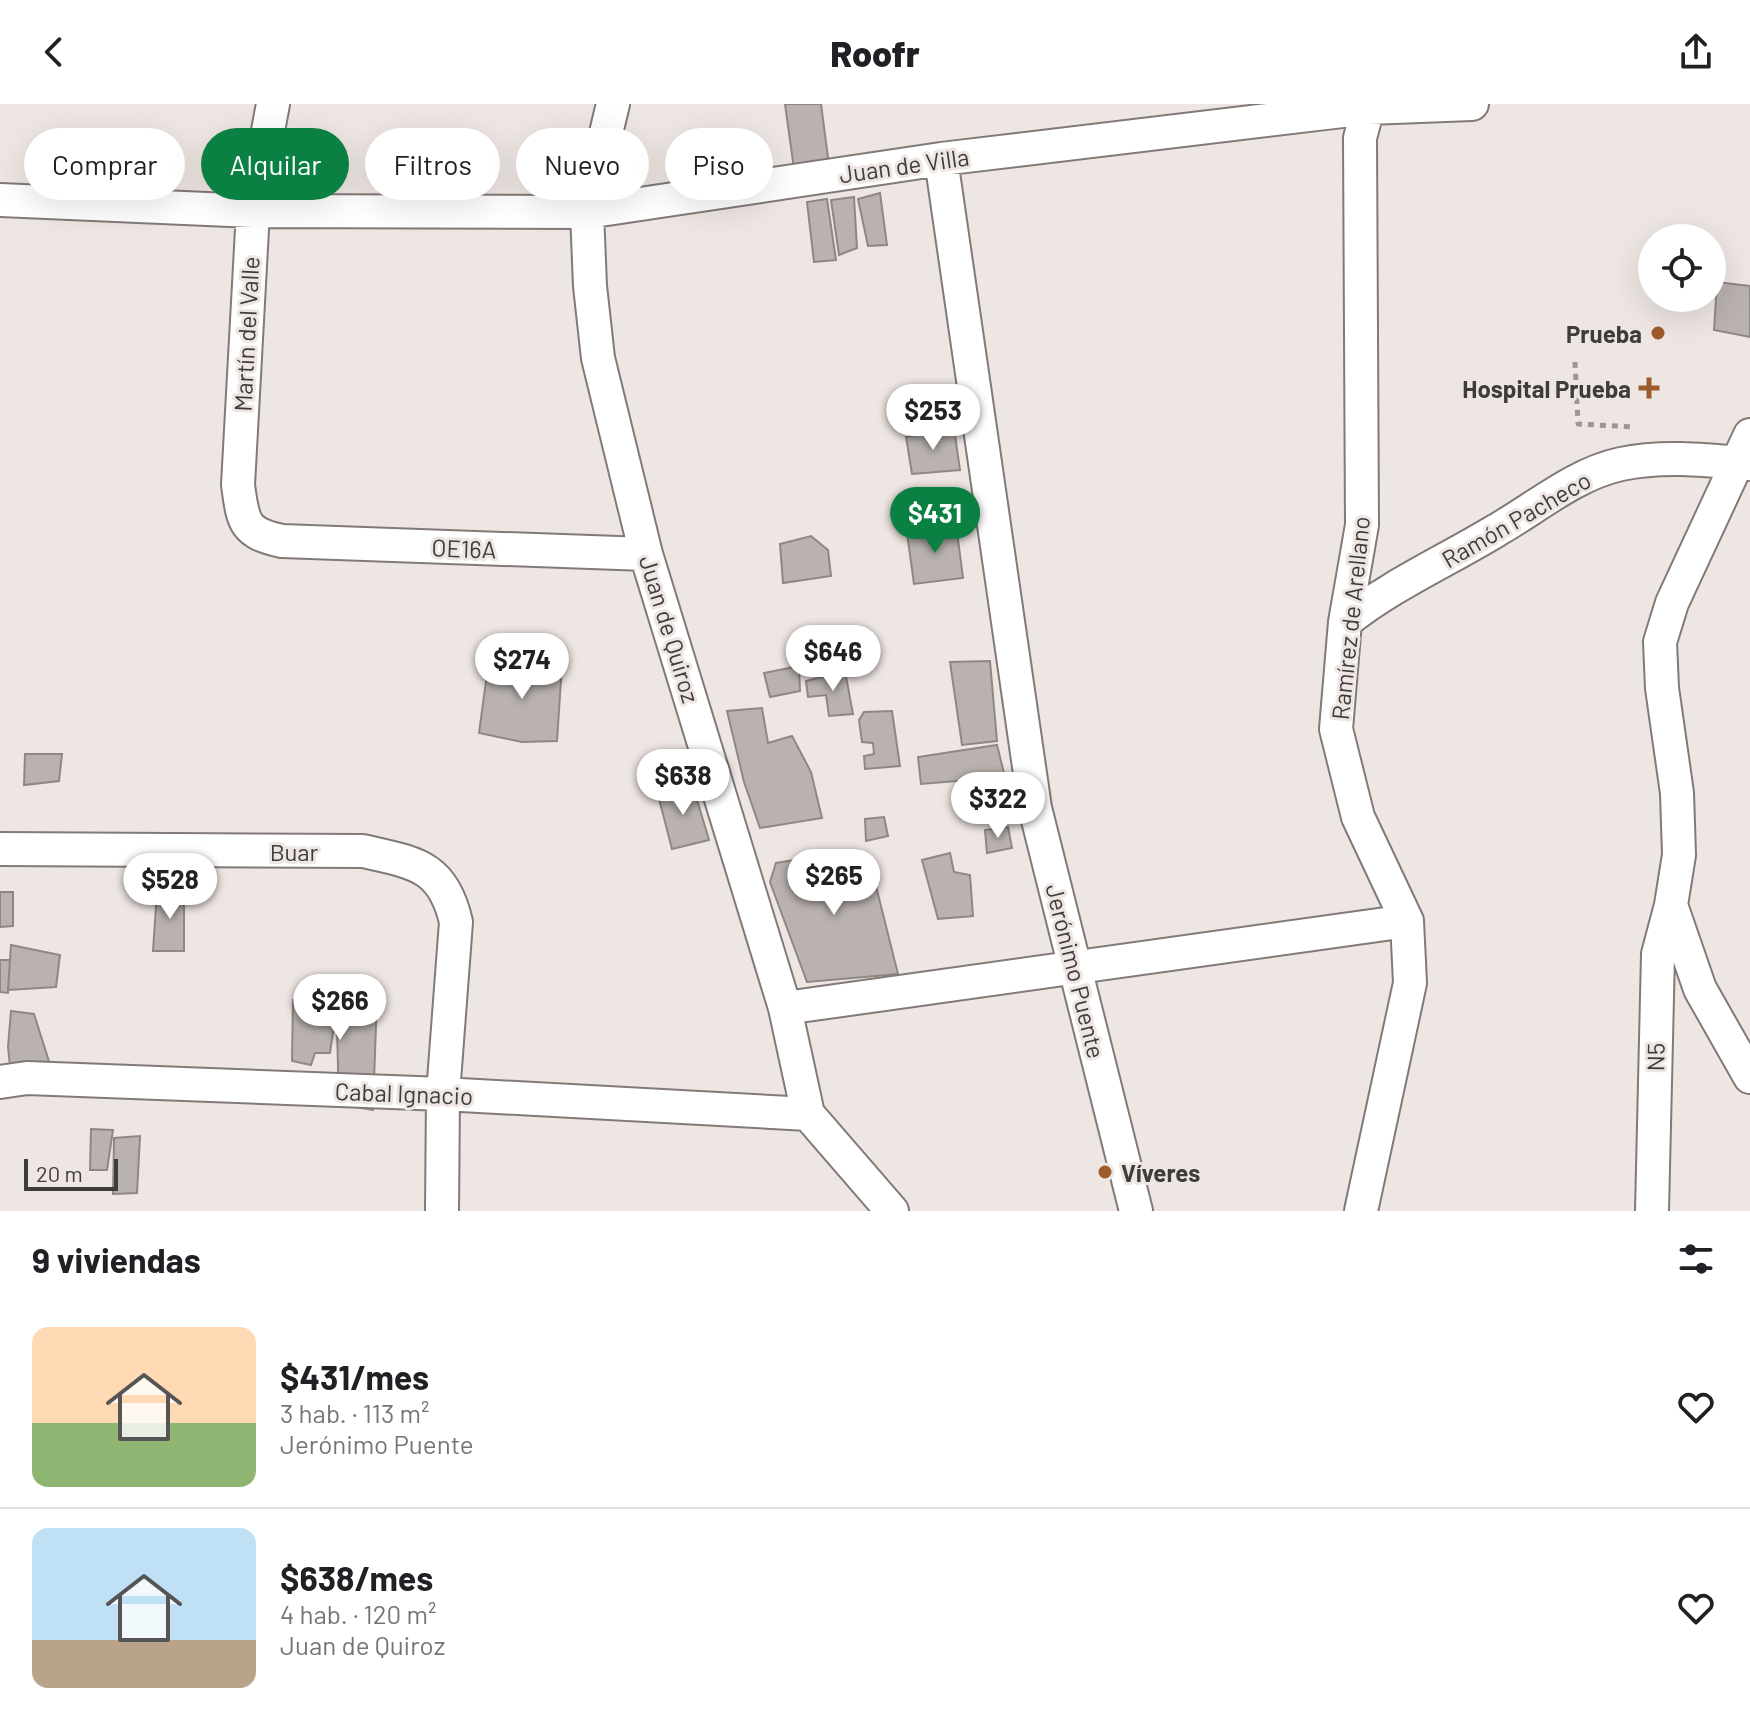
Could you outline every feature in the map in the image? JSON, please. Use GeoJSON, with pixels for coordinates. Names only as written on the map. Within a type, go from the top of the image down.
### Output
{"type":"FeatureCollection","features":[{"type":"Feature","properties":{"kind":"street","name":"Martín del Valle"},"geometry":{"type":"LineString","coordinates":[[273,104],[253,211],[238,485],[242,516],[251,531],[282,541]]}},
{"type":"Feature","properties":{"kind":"street","name":"Juan de Quiroz"},"geometry":{"type":"LineString","coordinates":[[613,104],[587,212],[590,286],[598,358],[646,554],[785,1008],[808,1114],[892,1211]]}},
{"type":"Feature","properties":{"kind":"street","name":"Juan de Villa"},"geometry":{"type":"LineString","coordinates":[[0,200],[253,211],[587,212],[941,159],[1368,106],[1472,104]]}},
{"type":"Feature","properties":{"kind":"street","name":"Ramírez de Arellano"},"geometry":{"type":"LineString","coordinates":[[1361,1211],[1410,983],[1407,921],[1358,817],[1336,729],[1345,622],[1362,525],[1360,138],[1368,106]]}},
{"type":"Feature","properties":{"kind":"street","name":"Jerónimo Puente"},"geometry":{"type":"LineString","coordinates":[[941,159],[1035,808],[1136,1211]]}},
{"type":"Feature","properties":{"kind":"street","name":"Ramón Pacheco"},"geometry":{"type":"LineString","coordinates":[[1345,622],[1380,594],[1498,530],[1575,481],[1618,465],[1653,459],[1746,454]]}},
{"type":"Feature","properties":{"kind":"street","name":"N5"},"geometry":{"type":"LineString","coordinates":[[1652,1211],[1658,954],[1671,905],[1679,855],[1677,793],[1662,688],[1660,642],[1672,603],[1746,454]]}},
{"type":"Feature","properties":{"kind":"street","name":"OE16A"},"geometry":{"type":"LineString","coordinates":[[282,541],[646,554]]}},
{"type":"Feature","properties":{"kind":"street","name":"Buar"},"geometry":{"type":"LineString","coordinates":[[0,849],[363,851],[417,863],[436,877],[450,896],[456,922],[443,1094]]}},
{"type":"Feature","properties":{"kind":"street"},"geometry":{"type":"LineString","coordinates":[[1671,905],[1700,989],[1750,1077]]}},
{"type":"Feature","properties":{"kind":"street"},"geometry":{"type":"LineString","coordinates":[[785,1008],[1407,921]]}},
{"type":"Feature","properties":{"kind":"street","name":"Cabal Ignacio"},"geometry":{"type":"LineString","coordinates":[[0,1082],[27,1078],[443,1094],[808,1114]]}},
{"type":"Feature","properties":{"kind":"street"},"geometry":{"type":"LineString","coordinates":[[442,1211],[443,1094]]}},
{"type":"Feature","properties":{"kind":"path"},"geometry":{"type":"LineString","coordinates":[[1575,362],[1575,413]]}},
{"type":"Feature","properties":{"kind":"building"},"geometry":{"type":"Polygon","coordinates":[[[785,104],[821,104],[829,165],[794,169],[785,104]]]}},
{"type":"Feature","properties":{"kind":"building"},"geometry":{"type":"Polygon","coordinates":[[[880,193],[887,245],[868,246],[858,199],[880,193]]]}},
{"type":"Feature","properties":{"kind":"building"},"geometry":{"type":"Polygon","coordinates":[[[854,197],[857,248],[839,255],[831,200],[854,197]]]}},
{"type":"Feature","properties":{"kind":"building"},"geometry":{"type":"Polygon","coordinates":[[[827,199],[836,260],[814,262],[807,202],[827,199]]]}},
{"type":"Feature","properties":{"kind":"building"},"geometry":{"type":"Polygon","coordinates":[[[1726,283],[1750,286],[1750,337],[1714,330],[1715,312],[1726,312],[1726,283]]]}},
{"type":"Feature","properties":{"kind":"building"},"geometry":{"type":"Polygon","coordinates":[[[954,428],[960,470],[912,474],[906,437],[954,428]]]}},
{"type":"Feature","properties":{"kind":"building"},"geometry":{"type":"Polygon","coordinates":[[[956,524],[963,578],[914,584],[907,533],[956,524]]]}},
{"type":"Feature","properties":{"kind":"building"},"geometry":{"type":"Polygon","coordinates":[[[811,536],[828,550],[831,576],[783,583],[780,544],[811,536]]]}},
{"type":"Feature","properties":{"kind":"building"},"geometry":{"type":"Polygon","coordinates":[[[840,630],[843,668],[820,669],[816,633],[840,630]]]}},
{"type":"Feature","properties":{"kind":"building"},"geometry":{"type":"Polygon","coordinates":[[[489,659],[562,665],[557,741],[522,742],[479,733],[489,659]]]}},
{"type":"Feature","properties":{"kind":"building"},"geometry":{"type":"Polygon","coordinates":[[[990,661],[997,741],[962,745],[950,662],[990,661]]]}},
{"type":"Feature","properties":{"kind":"building"},"geometry":{"type":"Polygon","coordinates":[[[799,666],[800,691],[770,697],[764,673],[799,666]]]}},
{"type":"Feature","properties":{"kind":"building"},"geometry":{"type":"Polygon","coordinates":[[[845,671],[853,714],[829,716],[826,695],[808,697],[806,681],[845,671]]]}},
{"type":"Feature","properties":{"kind":"building"},"geometry":{"type":"Polygon","coordinates":[[[762,708],[768,743],[792,736],[811,772],[822,818],[760,828],[744,782],[727,711],[762,708]]]}},
{"type":"Feature","properties":{"kind":"building"},"geometry":{"type":"Polygon","coordinates":[[[892,711],[900,766],[865,769],[864,756],[874,754],[873,743],[862,742],[859,720],[864,712],[892,711]]]}},
{"type":"Feature","properties":{"kind":"building"},"geometry":{"type":"Polygon","coordinates":[[[997,745],[1005,777],[921,784],[918,757],[997,745]]]}},
{"type":"Feature","properties":{"kind":"building"},"geometry":{"type":"Polygon","coordinates":[[[25,754],[62,754],[59,781],[24,785],[25,754]]]}},
{"type":"Feature","properties":{"kind":"building"},"geometry":{"type":"Polygon","coordinates":[[[692,783],[709,840],[672,849],[658,795],[692,783]]]}},
{"type":"Feature","properties":{"kind":"building"},"geometry":{"type":"Polygon","coordinates":[[[884,817],[888,836],[866,841],[865,819],[884,817]]]}},
{"type":"Feature","properties":{"kind":"building"},"geometry":{"type":"Polygon","coordinates":[[[1008,827],[1012,848],[987,853],[985,830],[1008,827]]]}},
{"type":"Feature","properties":{"kind":"building"},"geometry":{"type":"Polygon","coordinates":[[[858,850],[870,862],[898,974],[807,982],[770,882],[776,863],[858,850]]]}},
{"type":"Feature","properties":{"kind":"building"},"geometry":{"type":"Polygon","coordinates":[[[950,853],[954,872],[970,875],[973,916],[938,919],[922,860],[950,853]]]}},
{"type":"Feature","properties":{"kind":"building"},"geometry":{"type":"Polygon","coordinates":[[[184,890],[184,951],[153,951],[157,891],[184,890]]]}},
{"type":"Feature","properties":{"kind":"building"},"geometry":{"type":"Polygon","coordinates":[[[0,892],[13,892],[13,926],[0,927],[0,892]]]}},
{"type":"Feature","properties":{"kind":"building"},"geometry":{"type":"Polygon","coordinates":[[[11,945],[60,955],[56,987],[8,990],[11,945]]]}},
{"type":"Feature","properties":{"kind":"building"},"geometry":{"type":"Polygon","coordinates":[[[0,960],[10,960],[8,993],[0,992],[0,960]]]}},
{"type":"Feature","properties":{"kind":"building"},"geometry":{"type":"Polygon","coordinates":[[[377,996],[373,1110],[339,1104],[337,1030],[333,1032],[330,1053],[315,1053],[311,1065],[292,1061],[293,1000],[377,996]]]}},
{"type":"Feature","properties":{"kind":"building"},"geometry":{"type":"Polygon","coordinates":[[[11,1011],[34,1014],[53,1074],[11,1075],[8,1047],[11,1011]]]}},
{"type":"Feature","properties":{"kind":"building"},"geometry":{"type":"Polygon","coordinates":[[[91,1129],[113,1130],[107,1170],[90,1170],[91,1129]]]}},
{"type":"Feature","properties":{"kind":"building"},"geometry":{"type":"Polygon","coordinates":[[[140,1136],[137,1193],[113,1194],[114,1138],[140,1136]]]}},
{"type":"Feature","properties":{"kind":"place","name":"Prueba"},"geometry":{"type":"Point","coordinates":[1658,333]}},
{"type":"Feature","properties":{"kind":"place","name":"Hospital Prueba"},"geometry":{"type":"Point","coordinates":[1649,388]}},
{"type":"Feature","properties":{"kind":"place","name":"Víveres"},"geometry":{"type":"Point","coordinates":[1105,1172]}}]}
